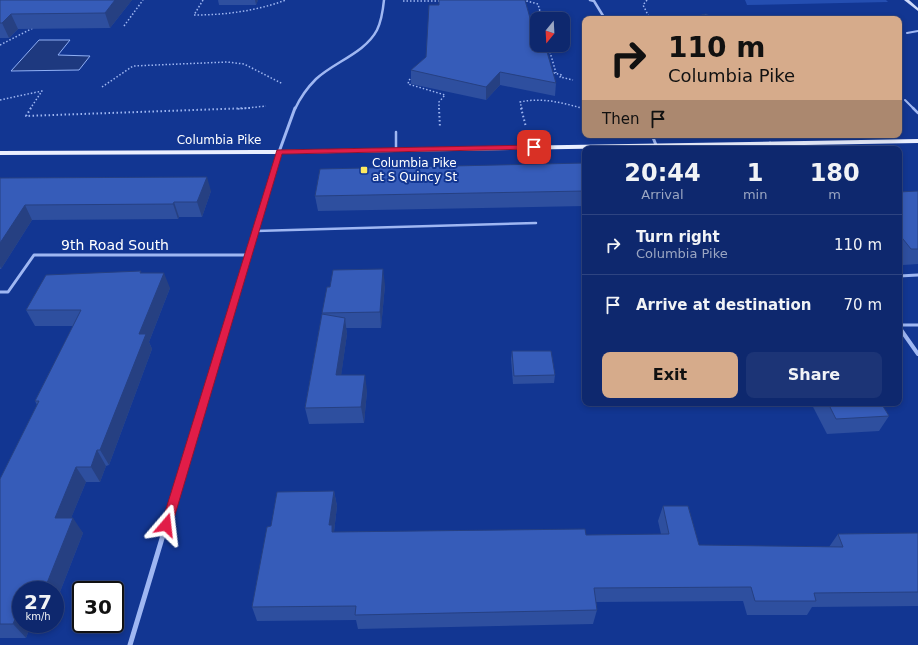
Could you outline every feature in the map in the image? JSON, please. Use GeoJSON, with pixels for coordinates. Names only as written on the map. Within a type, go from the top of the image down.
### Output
{"type":"FeatureCollection","features":[{"type":"Feature","properties":{"kind":"main road"},"geometry":{"type":"LineString","coordinates":[[906,0],[918,10]]}},
{"type":"Feature","properties":{"kind":"main road","name":"Columbia Pike"},"geometry":{"type":"LineString","coordinates":[[604,146],[772,146],[918,140]]}},
{"type":"Feature","properties":{"kind":"main road","name":"Columbia Pike"},"geometry":{"type":"LineString","coordinates":[[0,153],[279,152],[582,146]]}},
{"type":"Feature","properties":{"kind":"street"},"geometry":{"type":"LineString","coordinates":[[130,645],[279,152],[294,110],[304,93],[316,79],[339,61],[366,44],[376,32],[381,22],[384,0]]}},
{"type":"Feature","properties":{"kind":"street"},"geometry":{"type":"LineString","coordinates":[[590,0],[594,2],[604,16]]}},
{"type":"Feature","properties":{"kind":"street"},"geometry":{"type":"LineString","coordinates":[[653,138],[656,145]]}},
{"type":"Feature","properties":{"kind":"street"},"geometry":{"type":"LineString","coordinates":[[902,330],[918,354]]}},
{"type":"Feature","properties":{"kind":"lane"},"geometry":{"type":"LineString","coordinates":[[908,33],[918,31]]}},
{"type":"Feature","properties":{"kind":"lane"},"geometry":{"type":"LineString","coordinates":[[905,100],[918,114]]}},
{"type":"Feature","properties":{"kind":"lane"},"geometry":{"type":"LineString","coordinates":[[396,132],[396,150]]}},
{"type":"Feature","properties":{"kind":"lane"},"geometry":{"type":"LineString","coordinates":[[256,231],[536,223]]}},
{"type":"Feature","properties":{"kind":"lane","name":"9th Road South"},"geometry":{"type":"LineString","coordinates":[[0,292],[8,292],[34,255],[249,255]]}},
{"type":"Feature","properties":{"kind":"lane"},"geometry":{"type":"LineString","coordinates":[[902,276],[918,275]]}},
{"type":"Feature","properties":{"kind":"lane"},"geometry":{"type":"LineString","coordinates":[[902,326],[918,325]]}},
{"type":"Feature","properties":{"kind":"path"},"geometry":{"type":"LineString","coordinates":[[124,26],[143,0]]}},
{"type":"Feature","properties":{"kind":"path"},"geometry":{"type":"LineString","coordinates":[[203,0],[194,15],[242,12],[274,5],[286,0]]}},
{"type":"Feature","properties":{"kind":"path"},"geometry":{"type":"LineString","coordinates":[[402,1],[442,0]]}},
{"type":"Feature","properties":{"kind":"path"},"geometry":{"type":"LineString","coordinates":[[522,0],[538,4],[540,12]]}},
{"type":"Feature","properties":{"kind":"path"},"geometry":{"type":"LineString","coordinates":[[647,0],[644,2],[643,6],[648,16]]}},
{"type":"Feature","properties":{"kind":"path"},"geometry":{"type":"LineString","coordinates":[[0,45],[39,25]]}},
{"type":"Feature","properties":{"kind":"path"},"geometry":{"type":"LineString","coordinates":[[523,28],[530,28]]}},
{"type":"Feature","properties":{"kind":"path"},"geometry":{"type":"LineString","coordinates":[[550,52],[556,74]]}},
{"type":"Feature","properties":{"kind":"path"},"geometry":{"type":"LineString","coordinates":[[102,87],[133,66],[227,62],[244,64],[283,84]]}},
{"type":"Feature","properties":{"kind":"path"},"geometry":{"type":"LineString","coordinates":[[548,72],[562,75],[560,78],[579,81]]}},
{"type":"Feature","properties":{"kind":"path"},"geometry":{"type":"LineString","coordinates":[[414,76],[409,80],[408,84],[445,95],[439,102],[440,128]]}},
{"type":"Feature","properties":{"kind":"path"},"geometry":{"type":"LineString","coordinates":[[0,100],[42,91],[26,116],[245,109],[266,106]]}},
{"type":"Feature","properties":{"kind":"path"},"geometry":{"type":"LineString","coordinates":[[526,127],[520,102],[544,99],[582,107]]}},
{"type":"Feature","properties":{"kind":"shaded area"},"geometry":{"type":"Polygon","coordinates":[[[745,0],[886,0],[888,2],[747,5],[745,0]]]}},
{"type":"Feature","properties":{"kind":"shaded area"},"geometry":{"type":"Polygon","coordinates":[[[39,40],[70,40],[58,55],[90,56],[79,70],[11,71],[39,40]]]}},
{"type":"Feature","properties":{"kind":"building"},"geometry":{"type":"Polygon","coordinates":[[[0,0],[115,0],[105,13],[11,14],[2,23],[0,23],[0,0]]]}},
{"type":"Feature","properties":{"kind":"building"},"geometry":{"type":"Polygon","coordinates":[[[439,0],[525,0],[530,18],[530,52],[547,52],[556,83],[500,72],[486,87],[411,70],[426,57],[429,5],[439,5],[439,0]]]}},
{"type":"Feature","properties":{"kind":"building"},"geometry":{"type":"Polygon","coordinates":[[[706,14],[710,16],[697,16],[706,14]]]}},
{"type":"Feature","properties":{"kind":"building"},"geometry":{"type":"Polygon","coordinates":[[[582,163],[582,191],[315,196],[320,169],[582,163]]]}},
{"type":"Feature","properties":{"kind":"building"},"geometry":{"type":"Polygon","coordinates":[[[207,177],[197,202],[174,202],[173,204],[25,205],[0,243],[0,178],[207,177]]]}},
{"type":"Feature","properties":{"kind":"building"},"geometry":{"type":"Polygon","coordinates":[[[918,191],[918,249],[911,249],[902,238],[902,192],[918,191]]]}},
{"type":"Feature","properties":{"kind":"building"},"geometry":{"type":"Polygon","coordinates":[[[383,269],[380,312],[322,313],[327,287],[330,287],[333,270],[383,269]]]}},
{"type":"Feature","properties":{"kind":"building"},"geometry":{"type":"Polygon","coordinates":[[[141,271],[140,273],[164,273],[139,334],[146,334],[100,450],[97,450],[91,467],[76,467],[55,518],[73,518],[48,581],[12,581],[12,624],[0,624],[0,479],[39,401],[35,401],[81,310],[26,310],[46,275],[141,271]]]}},
{"type":"Feature","properties":{"kind":"building"},"geometry":{"type":"Polygon","coordinates":[[[322,314],[345,318],[336,375],[365,375],[361,407],[305,408],[322,314]]]}},
{"type":"Feature","properties":{"kind":"building"},"geometry":{"type":"Polygon","coordinates":[[[512,351],[551,351],[555,375],[514,376],[512,351]]]}},
{"type":"Feature","properties":{"kind":"building"},"geometry":{"type":"Polygon","coordinates":[[[830,406],[883,406],[889,416],[836,419],[830,406]]]}},
{"type":"Feature","properties":{"kind":"building"},"geometry":{"type":"Polygon","coordinates":[[[334,491],[329,525],[332,525],[332,532],[585,529],[586,535],[669,534],[663,506],[688,506],[699,545],[843,547],[838,534],[918,533],[918,592],[814,593],[816,601],[755,601],[751,587],[594,588],[597,610],[355,615],[356,606],[252,607],[267,527],[271,526],[277,492],[334,491]]]}},
{"type":"Feature","properties":{"kind":"place","name":"Columbia Pike at S Quincy St"},"geometry":{"type":"Point","coordinates":[364,170]}},
{"type":"Feature","properties":{"kind":"route"},"geometry":{"type":"LineString","coordinates":[[166,525],[279,152],[534,147]]}}]}
